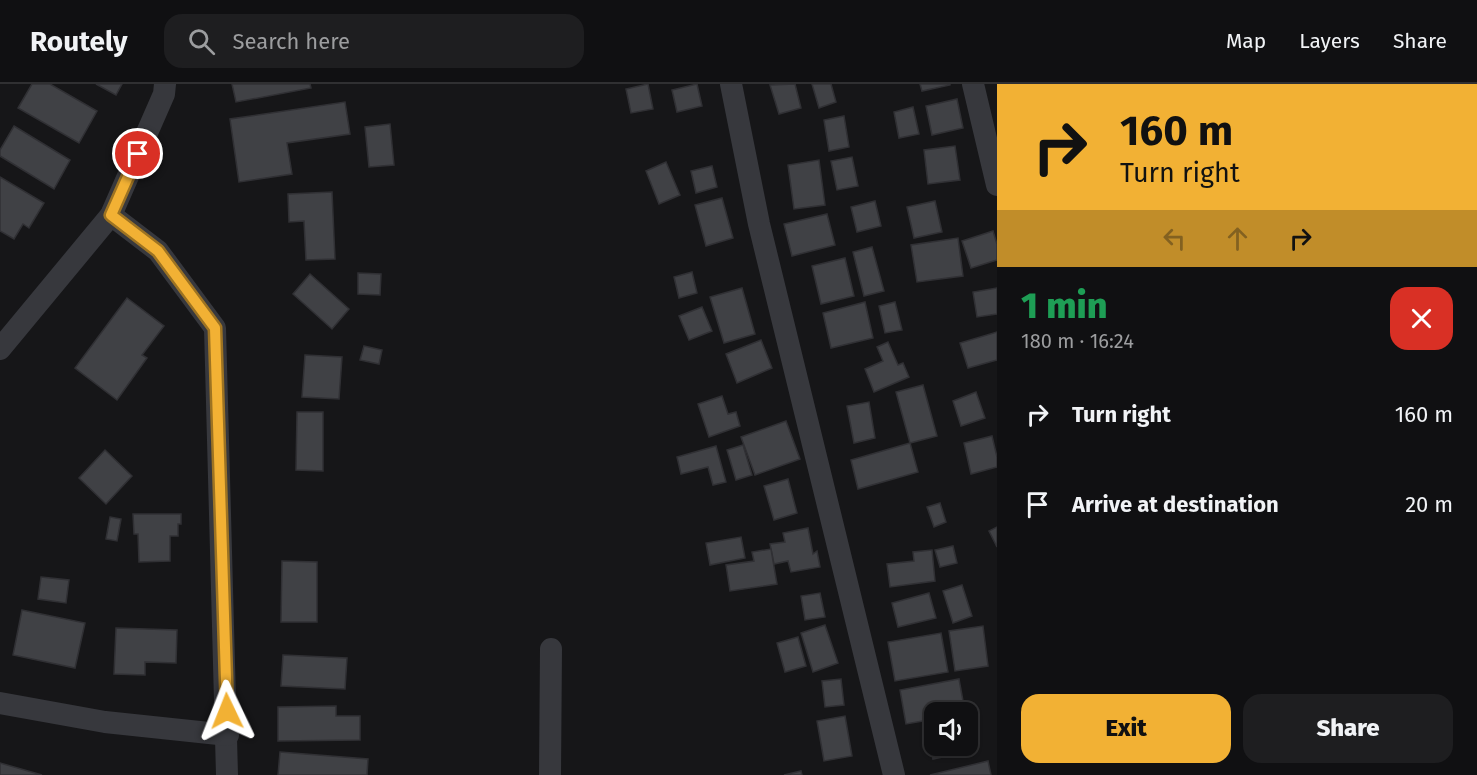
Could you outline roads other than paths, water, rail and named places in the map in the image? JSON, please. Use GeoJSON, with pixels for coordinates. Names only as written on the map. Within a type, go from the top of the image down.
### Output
{"type":"FeatureCollection","features":[{"type":"Feature","properties":{"kind":"street"},"geometry":{"type":"LineString","coordinates":[[0,349],[111,215],[164,94],[165,84]]}},
{"type":"Feature","properties":{"kind":"street"},"geometry":{"type":"LineString","coordinates":[[731,84],[759,224],[894,775]]}},
{"type":"Feature","properties":{"kind":"street"},"geometry":{"type":"LineString","coordinates":[[973,84],[997,185]]}},
{"type":"Feature","properties":{"kind":"street"},"geometry":{"type":"LineString","coordinates":[[111,215],[158,251],[215,328],[228,735],[227,775]]}},
{"type":"Feature","properties":{"kind":"street"},"geometry":{"type":"LineString","coordinates":[[550,775],[551,649]]}},
{"type":"Feature","properties":{"kind":"street"},"geometry":{"type":"LineString","coordinates":[[0,703],[105,722],[228,735]]}}]}
